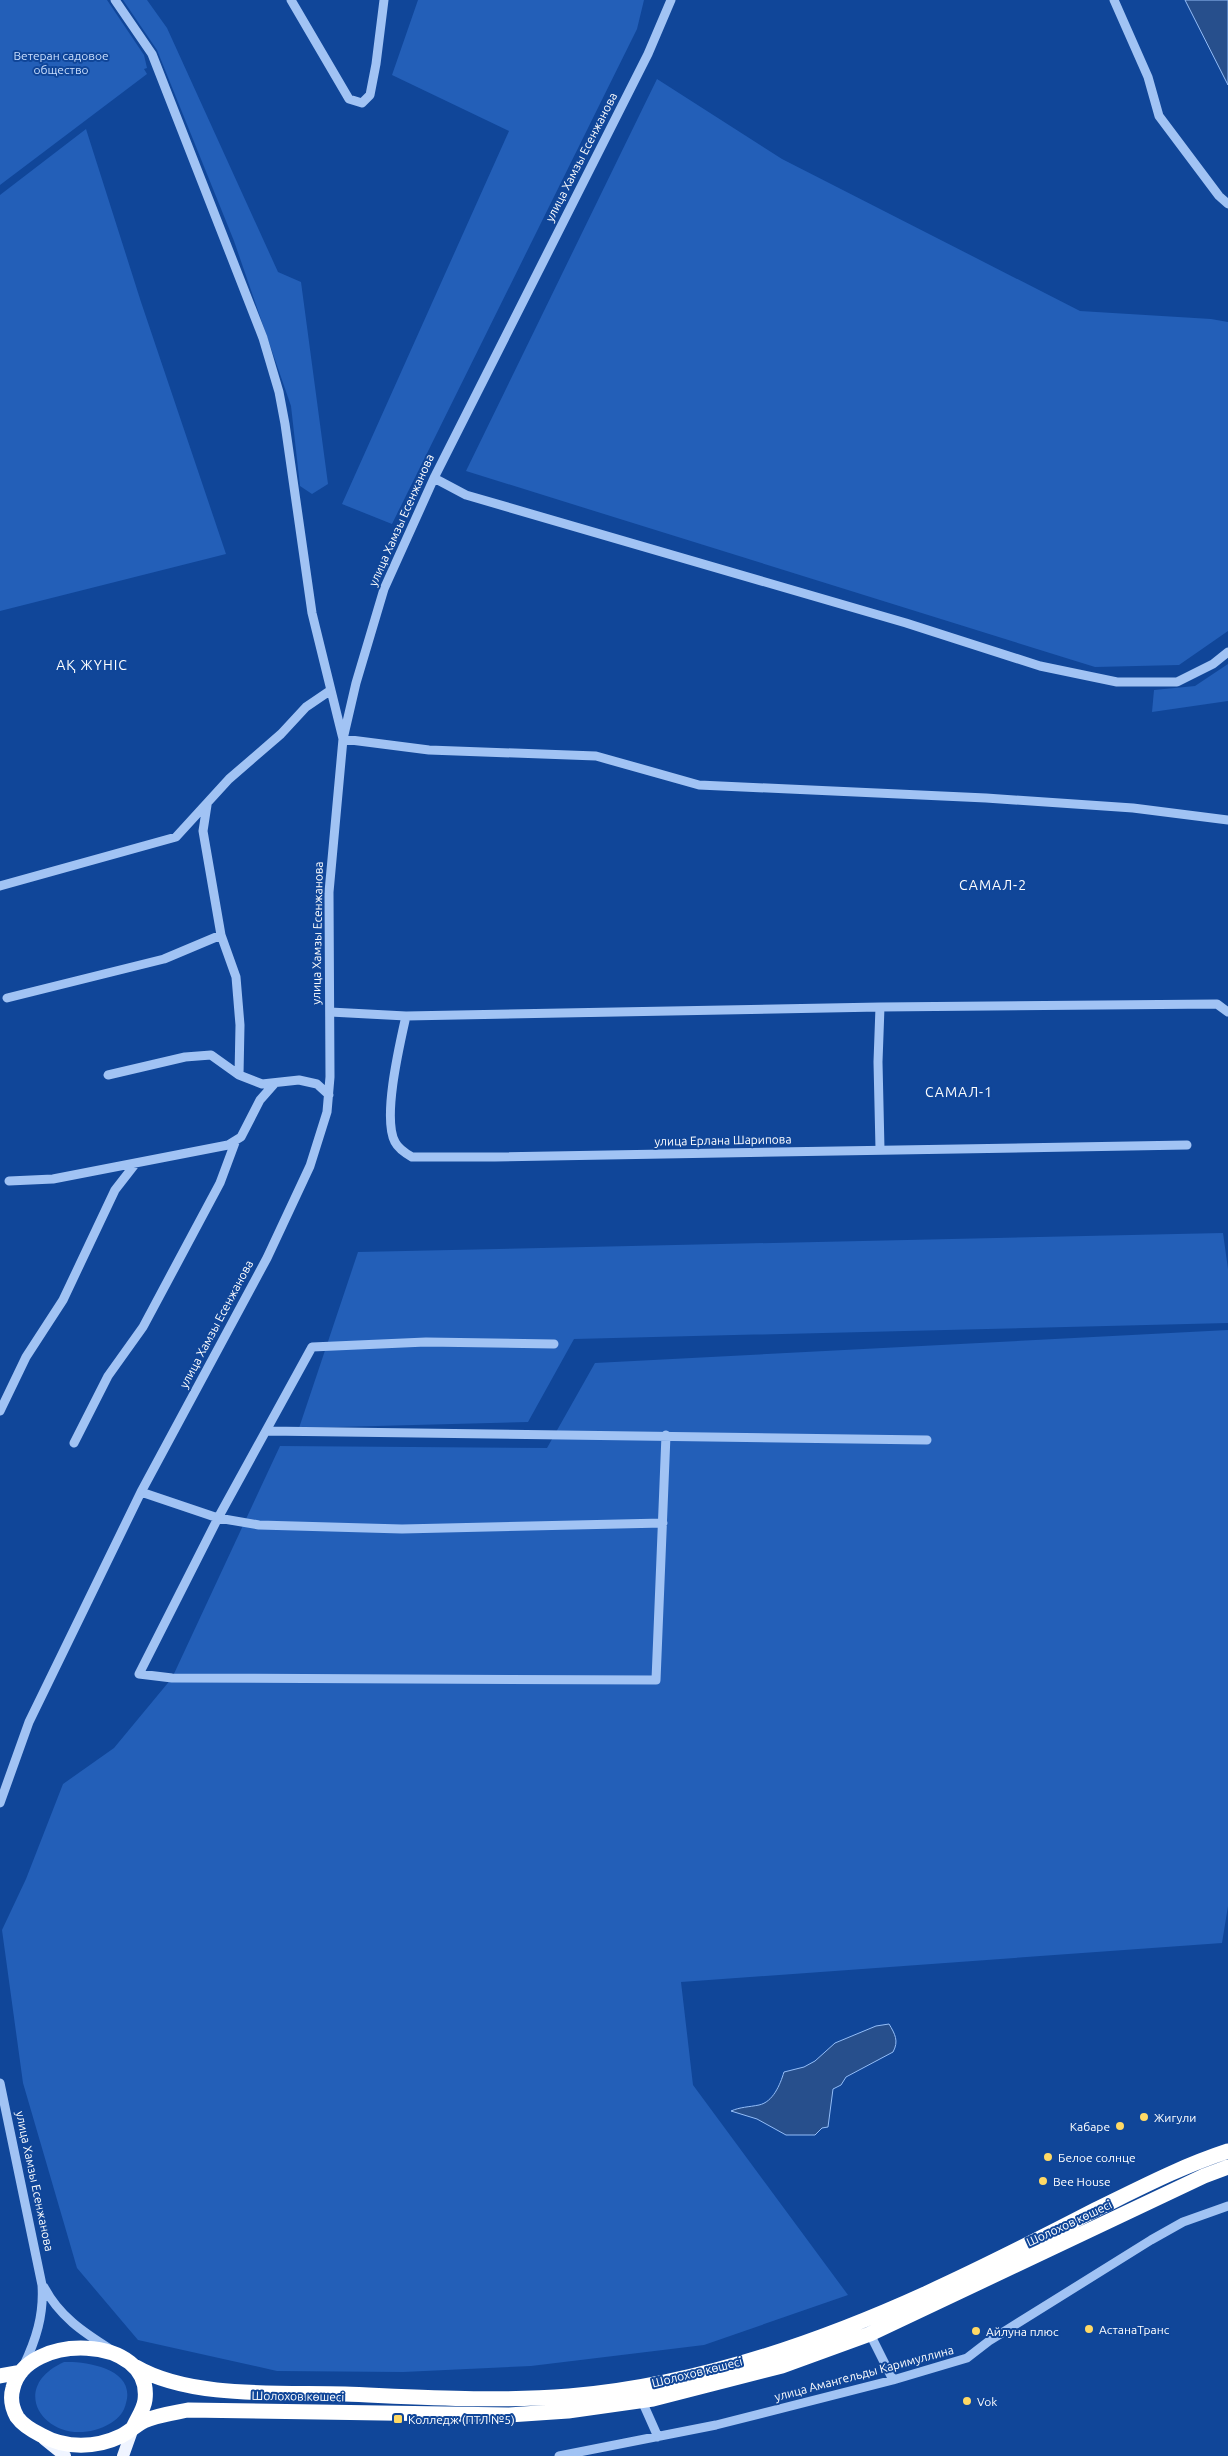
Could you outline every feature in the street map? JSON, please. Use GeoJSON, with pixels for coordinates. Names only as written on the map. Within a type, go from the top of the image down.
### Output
{"type":"FeatureCollection","features":[{"type":"Feature","properties":{"kind":"highway","name":"Шолохов көшесі"},"geometry":{"type":"LineString","coordinates":[[132,2363],[159,2379],[230,2391],[511,2399],[571,2396],[636,2387],[750,2360],[870,2317],[926,2294],[1177,2170],[1228,2151]]}},
{"type":"Feature","properties":{"kind":"highway","name":"Шолохов көшесі"},"geometry":{"type":"LineString","coordinates":[[133,2428],[158,2416],[188,2410],[509,2415],[568,2411],[642,2401],[703,2388],[782,2366],[870,2334],[1195,2180],[1228,2167]]}},
{"type":"Feature","properties":{"kind":"highway"},"geometry":{"type":"LineString","coordinates":[[0,2415],[18,2420],[36,2433],[60,2444],[83,2445],[114,2439],[133,2428],[145,2402],[142,2377],[132,2363],[111,2353],[78,2348],[42,2355],[20,2372],[13,2386],[11,2395],[14,2412],[18,2420]]}},
{"type":"Feature","properties":{"kind":"highway"},"geometry":{"type":"LineString","coordinates":[[0,2376],[20,2372]]}},
{"type":"Feature","properties":{"kind":"main road"},"geometry":{"type":"LineString","coordinates":[[124,2456],[133,2428]]}},
{"type":"Feature","properties":{"kind":"main road"},"geometry":{"type":"LineString","coordinates":[[36,2433],[65,2456]]}},
{"type":"Feature","properties":{"kind":"street"},"geometry":{"type":"LineString","coordinates":[[115,0],[152,54],[263,338],[285,424],[312,613],[343,738],[429,750],[596,756],[699,785],[986,798],[1133,808],[1228,820]]}},
{"type":"Feature","properties":{"kind":"street"},"geometry":{"type":"LineString","coordinates":[[291,0],[349,98],[362,103],[370,95],[384,0]]}},
{"type":"Feature","properties":{"kind":"street","name":"улица Хамзы Есенжанова"},"geometry":{"type":"LineString","coordinates":[[0,1803],[4,1779],[29,1722],[141,1492],[294,1204],[310,1166],[327,1112],[330,1012],[329,892],[343,738],[356,683],[384,589],[434,478],[640,71],[671,0]]}},
{"type":"Feature","properties":{"kind":"street"},"geometry":{"type":"LineString","coordinates":[[1114,0],[1148,77],[1159,116],[1219,196],[1228,204]]}},
{"type":"Feature","properties":{"kind":"street"},"geometry":{"type":"LineString","coordinates":[[434,478],[466,495],[906,623],[1040,666],[1117,682],[1177,682],[1213,664],[1228,652]]}},
{"type":"Feature","properties":{"kind":"street"},"geometry":{"type":"LineString","coordinates":[[0,886],[176,837],[229,779],[281,734],[306,707],[331,690]]}},
{"type":"Feature","properties":{"kind":"street"},"geometry":{"type":"LineString","coordinates":[[207,804],[203,831],[221,935],[236,977],[240,1025],[239,1076]]}},
{"type":"Feature","properties":{"kind":"street"},"geometry":{"type":"LineString","coordinates":[[7,998],[164,959],[221,935]]}},
{"type":"Feature","properties":{"kind":"street"},"geometry":{"type":"LineString","coordinates":[[330,1012],[406,1016],[880,1007],[1217,1004],[1228,1012]]}},
{"type":"Feature","properties":{"kind":"street"},"geometry":{"type":"LineString","coordinates":[[880,1007],[878,1062],[880,1149]]}},
{"type":"Feature","properties":{"kind":"street","name":"улица Ерлана Шарипова"},"geometry":{"type":"LineString","coordinates":[[406,1016],[394,1076],[390,1128],[395,1142],[405,1153],[412,1156],[495,1157],[1186,1145]]}},
{"type":"Feature","properties":{"kind":"street"},"geometry":{"type":"LineString","coordinates":[[108,1075],[185,1057],[212,1055],[239,1076],[262,1084],[299,1080],[317,1084],[328,1095]]}},
{"type":"Feature","properties":{"kind":"street"},"geometry":{"type":"LineString","coordinates":[[9,1181],[53,1179],[228,1145],[241,1138],[260,1100],[275,1083]]}},
{"type":"Feature","properties":{"kind":"street"},"geometry":{"type":"LineString","coordinates":[[74,1443],[108,1376],[143,1327],[220,1183],[236,1140]]}},
{"type":"Feature","properties":{"kind":"street"},"geometry":{"type":"LineString","coordinates":[[0,1411],[26,1356],[62,1300],[115,1190],[136,1163]]}},
{"type":"Feature","properties":{"kind":"street"},"geometry":{"type":"LineString","coordinates":[[554,1344],[426,1342],[312,1347],[218,1518],[139,1674],[172,1678],[656,1680],[666,1435]]}},
{"type":"Feature","properties":{"kind":"street"},"geometry":{"type":"LineString","coordinates":[[267,1431],[927,1440]]}},
{"type":"Feature","properties":{"kind":"street"},"geometry":{"type":"LineString","coordinates":[[141,1492],[218,1518],[259,1525],[402,1529],[663,1523]]}},
{"type":"Feature","properties":{"kind":"street","name":"улица Хамзы Есенжанова"},"geometry":{"type":"LineString","coordinates":[[0,2083],[42,2285]]}},
{"type":"Feature","properties":{"kind":"street","name":"улица Амангельды Каримуллина"},"geometry":{"type":"LineString","coordinates":[[560,2456],[716,2425],[893,2380],[967,2358],[989,2341],[1151,2240],[1183,2222],[1228,2206]]}},
{"type":"Feature","properties":{"kind":"street"},"geometry":{"type":"LineString","coordinates":[[42,2285],[59,2310],[74,2324],[132,2363]]}},
{"type":"Feature","properties":{"kind":"street"},"geometry":{"type":"LineString","coordinates":[[20,2372],[31,2350],[42,2313],[42,2285]]}},
{"type":"Feature","properties":{"kind":"street"},"geometry":{"type":"LineString","coordinates":[[870,2317],[870,2334],[893,2380]]}},
{"type":"Feature","properties":{"kind":"street"},"geometry":{"type":"LineString","coordinates":[[642,2401],[658,2437]]}},
{"type":"Feature","properties":{"kind":"green space","name":"Ветеран садовое общество"},"geometry":{"type":"Polygon","coordinates":[[[0,0],[107,0],[144,55],[147,68],[144,69],[147,74],[0,185],[0,0]]]}},
{"type":"Feature","properties":{"kind":"green space"},"geometry":{"type":"Polygon","coordinates":[[[123,0],[147,0],[167,28],[278,272],[301,282],[328,484],[312,494],[300,486],[291,406],[234,241],[157,50],[123,0]]]}},
{"type":"Feature","properties":{"kind":"green space"},"geometry":{"type":"Polygon","coordinates":[[[418,0],[644,0],[637,29],[392,524],[342,504],[509,131],[392,75],[418,0]]]}},
{"type":"Feature","properties":{"kind":"green space"},"geometry":{"type":"Polygon","coordinates":[[[657,79],[782,159],[1080,311],[1211,319],[1228,322],[1228,631],[1179,665],[1095,667],[466,471],[657,79]]]}},
{"type":"Feature","properties":{"kind":"green space"},"geometry":{"type":"Polygon","coordinates":[[[86,129],[141,302],[226,554],[0,611],[0,195],[86,129]]]}},
{"type":"Feature","properties":{"kind":"green space"},"geometry":{"type":"Polygon","coordinates":[[[1228,664],[1228,701],[1152,712],[1154,690],[1195,686],[1228,664]]]}},
{"type":"Feature","properties":{"kind":"green space"},"geometry":{"type":"Polygon","coordinates":[[[1223,1233],[1228,1269],[1228,1323],[574,1339],[528,1422],[299,1428],[358,1252],[1223,1233]]]}},
{"type":"Feature","properties":{"kind":"green space"},"geometry":{"type":"Polygon","coordinates":[[[1228,1330],[1228,1906],[1222,1943],[681,1982],[693,2085],[848,2295],[704,2345],[531,2366],[403,2372],[277,2371],[138,2340],[77,2268],[23,2083],[2,1930],[26,1879],[63,1784],[114,1748],[172,1678],[280,1446],[547,1448],[595,1363],[1228,1330]]]}},
{"type":"Feature","properties":{"kind":"green space"},"geometry":{"type":"Polygon","coordinates":[[[64,2362],[85,2363],[107,2369],[124,2382],[127,2391],[126,2403],[119,2417],[111,2423],[90,2431],[71,2431],[55,2426],[42,2416],[36,2403],[36,2388],[45,2374],[64,2362]]]}},
{"type":"Feature","properties":{"kind":"shaded area"},"geometry":{"type":"Polygon","coordinates":[[[1185,0],[1228,0],[1228,85],[1185,0]]]}},
{"type":"Feature","properties":{"kind":"shaded area"},"geometry":{"type":"Polygon","coordinates":[[[889,2024],[896,2038],[893,2052],[846,2077],[841,2085],[833,2089],[828,2127],[822,2128],[815,2135],[786,2135],[757,2119],[731,2111],[764,2103],[772,2097],[784,2072],[804,2067],[815,2061],[835,2043],[876,2026],[889,2024]]]}},
{"type":"Feature","properties":{"kind":"place","name":"Жигули"},"geometry":{"type":"Point","coordinates":[1144,2117]}},
{"type":"Feature","properties":{"kind":"place","name":"Кабаре"},"geometry":{"type":"Point","coordinates":[1120,2126]}},
{"type":"Feature","properties":{"kind":"place","name":"Белое солнце"},"geometry":{"type":"Point","coordinates":[1048,2157]}},
{"type":"Feature","properties":{"kind":"place","name":"Bee House"},"geometry":{"type":"Point","coordinates":[1043,2181]}},
{"type":"Feature","properties":{"kind":"place","name":"АстанаТранс"},"geometry":{"type":"Point","coordinates":[1089,2329]}},
{"type":"Feature","properties":{"kind":"place","name":"Айлуна плюс"},"geometry":{"type":"Point","coordinates":[976,2331]}},
{"type":"Feature","properties":{"kind":"place","name":"Vok"},"geometry":{"type":"Point","coordinates":[967,2401]}},
{"type":"Feature","properties":{"kind":"place","name":"Колледж (ПТЛ №5)"},"geometry":{"type":"Point","coordinates":[398,2419]}},
{"type":"Feature","properties":{"kind":"district","name":"АҚ ЖҮНІС"},"geometry":{"type":"Point","coordinates":[92,665]}},
{"type":"Feature","properties":{"kind":"district","name":"САМАЛ-2"},"geometry":{"type":"Point","coordinates":[993,885]}},
{"type":"Feature","properties":{"kind":"district","name":"САМАЛ-1"},"geometry":{"type":"Point","coordinates":[959,1092]}}]}
